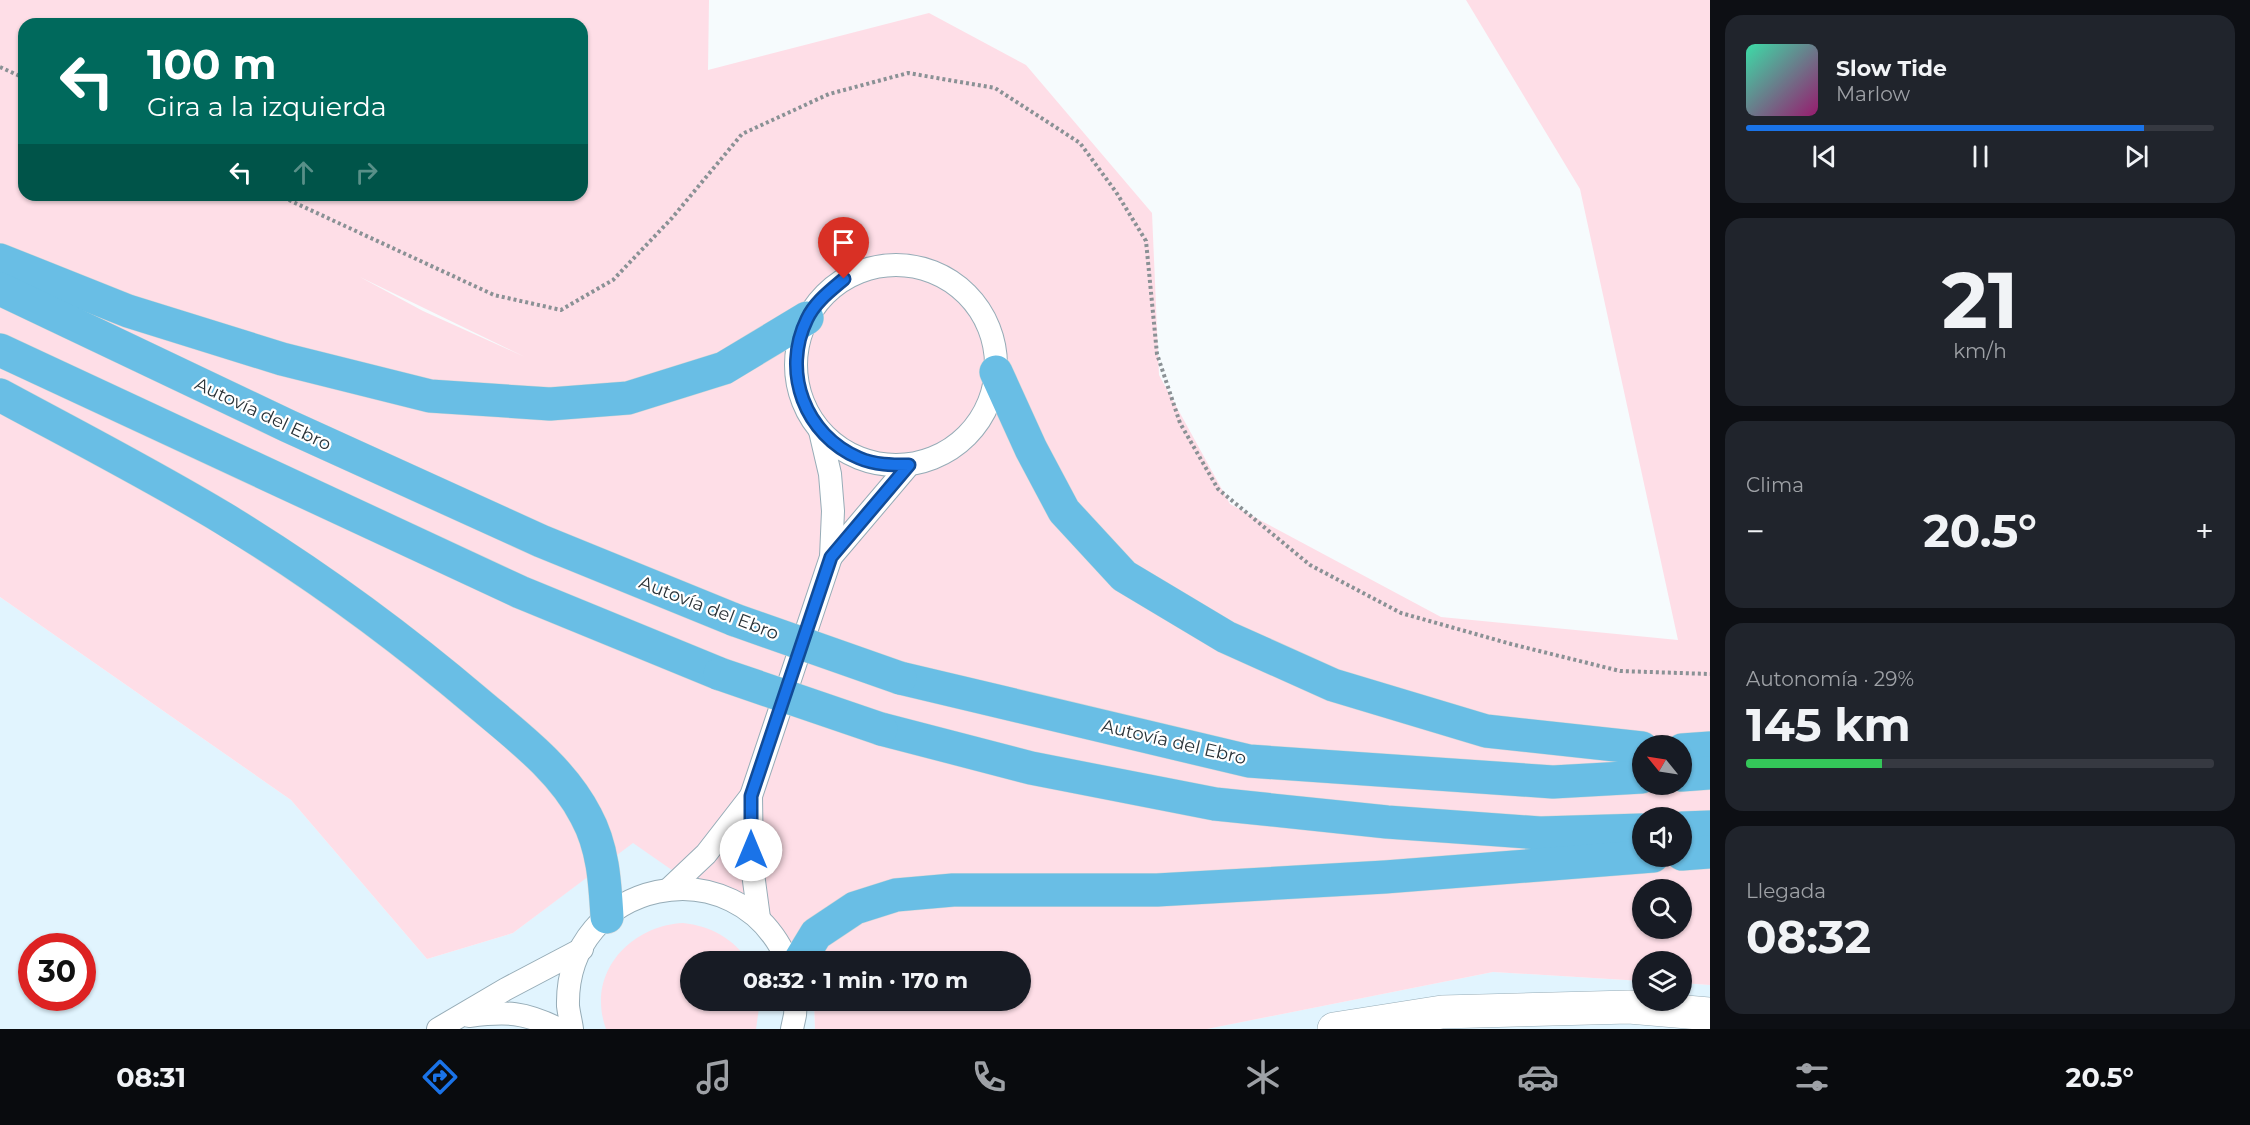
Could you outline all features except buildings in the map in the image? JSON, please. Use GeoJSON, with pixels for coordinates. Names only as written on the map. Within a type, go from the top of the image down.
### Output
{"type":"FeatureCollection","features":[{"type":"Feature","properties":{"kind":"highway"},"geometry":{"type":"LineString","coordinates":[[0,260],[128,311],[194,332],[282,359],[430,396],[550,404],[628,398],[724,368],[807,318]]}},
{"type":"Feature","properties":{"kind":"highway","name":"Autovía del Ebro"},"geometry":{"type":"LineString","coordinates":[[0,289],[288,426],[541,541],[735,620],[900,678],[1248,760],[1553,782],[1632,778]]}},
{"type":"Feature","properties":{"kind":"highway"},"geometry":{"type":"LineString","coordinates":[[0,350],[520,592],[720,674],[881,729],[1031,768],[1215,804],[1386,822],[1540,833],[1632,830]]}},
{"type":"Feature","properties":{"kind":"highway"},"geometry":{"type":"LineString","coordinates":[[996,372],[1031,449],[1064,511],[1124,576],[1226,637],[1333,685],[1486,731],[1632,747]]}},
{"type":"Feature","properties":{"kind":"highway"},"geometry":{"type":"LineString","coordinates":[[0,395],[179,492],[270,548],[399,639],[497,719],[557,775],[586,815],[596,836],[602,858],[607,917]]}},
{"type":"Feature","properties":{"kind":"highway"},"geometry":{"type":"LineString","coordinates":[[1692,749],[1710,748]]}},
{"type":"Feature","properties":{"kind":"highway"},"geometry":{"type":"LineString","coordinates":[[1692,774],[1710,773]]}},
{"type":"Feature","properties":{"kind":"highway"},"geometry":{"type":"LineString","coordinates":[[1692,828],[1710,827]]}},
{"type":"Feature","properties":{"kind":"highway"},"geometry":{"type":"LineString","coordinates":[[1692,853],[1710,852]]}},
{"type":"Feature","properties":{"kind":"highway"},"geometry":{"type":"LineString","coordinates":[[806,951],[816,934],[855,908],[896,895],[953,890],[1157,890],[1385,877],[1632,858]]}},
{"type":"Feature","properties":{"kind":"street"},"geometry":{"type":"LineString","coordinates":[[897,264],[924,268],[949,279],[970,297],[986,319],[994,345],[996,372],[988,405],[969,434],[942,454],[909,465],[884,465],[861,459],[838,447],[820,431],[804,406],[796,377],[797,347],[807,318],[823,296],[844,279],[869,268],[897,264]]}},
{"type":"Feature","properties":{"kind":"street"},"geometry":{"type":"LineString","coordinates":[[669,889],[706,854],[751,796],[831,557],[833,512],[830,474],[820,431]]}},
{"type":"Feature","properties":{"kind":"street"},"geometry":{"type":"LineString","coordinates":[[831,557],[909,465]]}},
{"type":"Feature","properties":{"kind":"street"},"geometry":{"type":"LineString","coordinates":[[751,796],[752,866],[759,918]]}},
{"type":"Feature","properties":{"kind":"street"},"geometry":{"type":"LineString","coordinates":[[572,1029],[568,1006],[571,977],[582,949],[607,917],[647,894],[669,889],[693,889],[717,894],[740,904],[759,918],[780,943],[783,951]]}},
{"type":"Feature","properties":{"kind":"street"},"geometry":{"type":"LineString","coordinates":[[438,1029],[582,949]]}},
{"type":"Feature","properties":{"kind":"street"},"geometry":{"type":"LineString","coordinates":[[1334,1029],[1442,1012],[1629,1007],[1710,1014]]}},
{"type":"Feature","properties":{"kind":"street"},"geometry":{"type":"LineString","coordinates":[[792,1029],[795,1011]]}},
{"type":"Feature","properties":{"kind":"street"},"geometry":{"type":"LineString","coordinates":[[458,1017],[497,1012],[519,1013],[559,1029]]}},
{"type":"Feature","properties":{"kind":"path"},"geometry":{"type":"LineString","coordinates":[[0,67],[18,75]]}},
{"type":"Feature","properties":{"kind":"path"},"geometry":{"type":"LineString","coordinates":[[291,201],[494,295],[561,310],[613,280],[672,218],[742,134],[829,94],[908,73],[995,88],[1080,143],[1116,192],[1146,241],[1157,354],[1180,423],[1218,489],[1310,565],[1401,613],[1511,644],[1620,671],[1710,674]]}},
{"type":"Feature","properties":{"kind":"shaded area"},"geometry":{"type":"Polygon","coordinates":[[[0,0],[709,0],[708,70],[929,13],[1026,65],[1152,213],[1159,375],[1230,504],[1441,617],[1678,640],[1580,189],[1466,0],[1710,0],[1710,985],[1692,984],[1692,951],[1632,951],[1632,980],[1493,972],[1207,1029],[815,1029],[814,1011],[1031,1011],[1031,951],[789,951],[633,843],[513,933],[427,959],[291,800],[0,597],[0,0]],[[360,277],[423,311],[525,357],[360,277]]]}},
{"type":"Feature","properties":{"kind":"shaded area"},"geometry":{"type":"Polygon","coordinates":[[[0,597],[291,800],[427,959],[513,933],[633,842],[789,951],[680,951],[680,1011],[814,1011],[815,1029],[0,1029],[0,597]]]}},
{"type":"Feature","properties":{"kind":"shaded area"},"geometry":{"type":"Polygon","coordinates":[[[683,923],[703,927],[728,940],[740,951],[680,951],[680,1011],[759,1011],[756,1029],[606,1029],[601,1009],[602,990],[607,972],[617,956],[630,943],[645,933],[663,926],[683,923]]]}},
{"type":"Feature","properties":{"kind":"shaded area"},"geometry":{"type":"Polygon","coordinates":[[[1493,972],[1632,980],[1632,1011],[1692,1011],[1692,984],[1710,985],[1710,1029],[1207,1029],[1493,972]]]}},
{"type":"Feature","properties":{"kind":"route"},"geometry":{"type":"LineString","coordinates":[[751,850],[751,796],[831,557],[909,465],[884,465],[861,459],[838,447],[820,431],[804,406],[796,377],[797,347],[807,318],[823,296],[844,279]]}}]}
